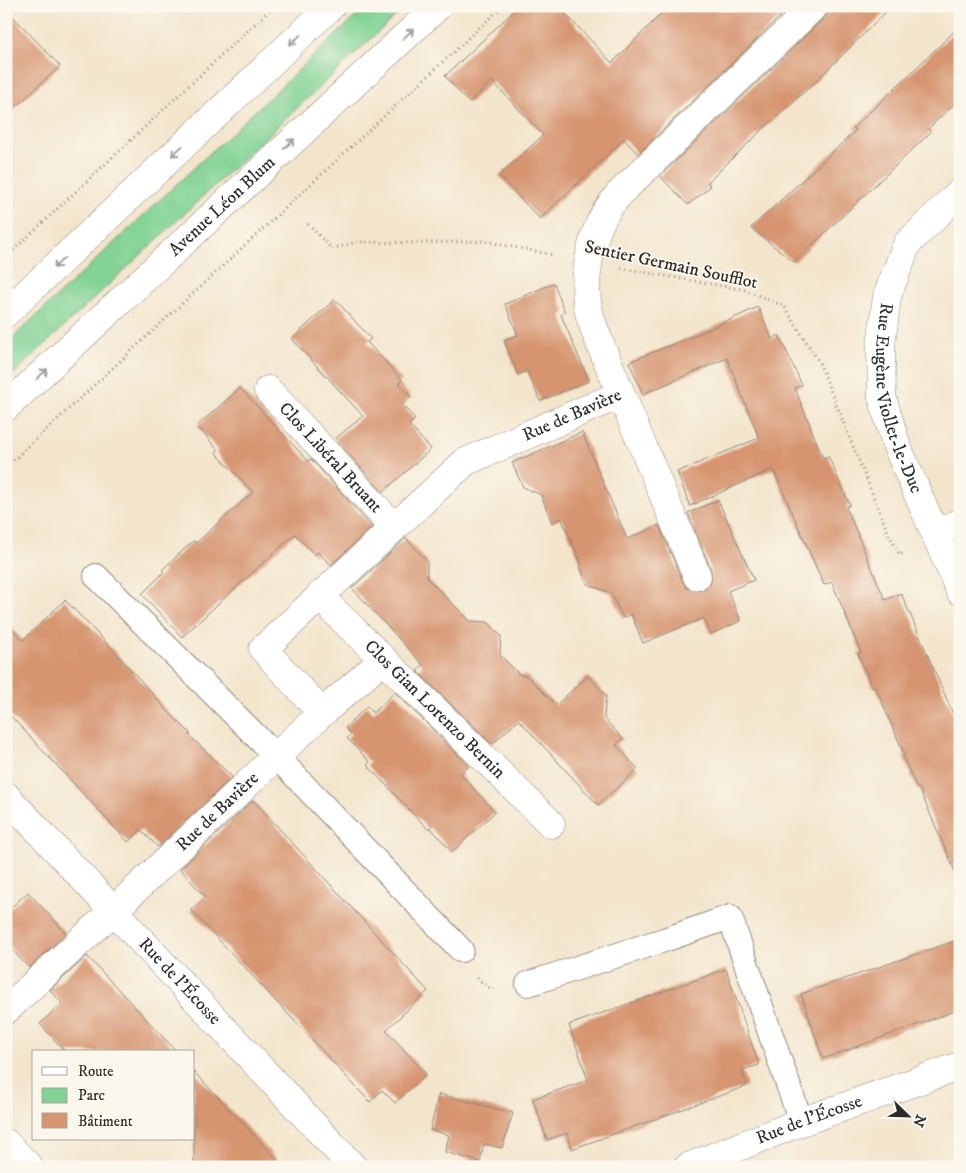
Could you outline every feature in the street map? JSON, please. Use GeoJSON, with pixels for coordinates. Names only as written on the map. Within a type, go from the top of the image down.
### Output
{"type":"FeatureCollection","features":[{"type":"Feature","properties":{"kind":"street"},"geometry":{"type":"LineString","coordinates":[[6,313],[331,6]]}},
{"type":"Feature","properties":{"kind":"street","name":"Avenue Léon Blum"},"geometry":{"type":"LineString","coordinates":[[6,407],[438,6]]}},
{"type":"Feature","properties":{"kind":"street","name":"Rue de Bavière"},"geometry":{"type":"LineString","coordinates":[[322,713],[263,649],[465,462],[621,394],[589,314],[587,286],[589,262],[594,238],[601,222],[620,193],[814,6]]}},
{"type":"Feature","properties":{"kind":"street","name":"Rue Eugène Viollet-le-Duc"},"geometry":{"type":"LineString","coordinates":[[960,192],[907,244],[887,296],[881,346],[882,397],[896,444],[960,591]]}},
{"type":"Feature","properties":{"kind":"street","name":"Clos Libéral Bruant"},"geometry":{"type":"LineString","coordinates":[[268,390],[394,528]]}},
{"type":"Feature","properties":{"kind":"street"},"geometry":{"type":"LineString","coordinates":[[621,394],[697,576]]}},
{"type":"Feature","properties":{"kind":"street"},"geometry":{"type":"LineString","coordinates":[[935,534],[960,522]]}},
{"type":"Feature","properties":{"kind":"street","name":"Clos Gian Lorenzo Bernin"},"geometry":{"type":"LineString","coordinates":[[319,596],[551,824]]}},
{"type":"Feature","properties":{"kind":"street","name":"Rue de Bavière"},"geometry":{"type":"LineString","coordinates":[[6,1010],[322,713],[383,660]]}},
{"type":"Feature","properties":{"kind":"street","name":"Rue de l'Écosse"},"geometry":{"type":"LineString","coordinates":[[6,796],[353,1167]]}},
{"type":"Feature","properties":{"kind":"street","name":"Rue de l'Écosse"},"geometry":{"type":"LineString","coordinates":[[688,1167],[801,1122],[960,1066]]}},
{"type":"Feature","properties":{"kind":"street"},"geometry":{"type":"LineString","coordinates":[[6,1142],[29,1167]]}},
{"type":"Feature","properties":{"kind":"lane"},"geometry":{"type":"LineString","coordinates":[[96,576],[276,756],[461,950]]}},
{"type":"Feature","properties":{"kind":"lane"},"geometry":{"type":"LineString","coordinates":[[528,984],[730,917],[801,1122]]}},
{"type":"Feature","properties":{"kind":"path"},"geometry":{"type":"LineString","coordinates":[[6,257],[274,6]]}},
{"type":"Feature","properties":{"kind":"path"},"geometry":{"type":"LineString","coordinates":[[6,466],[504,6]]}},
{"type":"Feature","properties":{"kind":"path","name":"Sentier Germain Soufflot"},"geometry":{"type":"LineString","coordinates":[[308,224],[332,249],[357,242],[483,241],[745,290],[784,306],[819,362],[848,431],[869,488],[889,535],[900,555],[935,534]]}},
{"type":"Feature","properties":{"kind":"path"},"geometry":{"type":"LineString","coordinates":[[461,950],[463,961],[475,976],[491,989],[508,993],[528,984]]}},
{"type":"Feature","properties":{"kind":"green space"},"geometry":{"type":"Polygon","coordinates":[[[367,6],[406,6],[6,381],[6,344],[367,6]]]}},
{"type":"Feature","properties":{"kind":"building"},"geometry":{"type":"Polygon","coordinates":[[[519,6],[558,6],[612,63],[669,6],[791,6],[638,154],[624,139],[540,219],[499,176],[543,135],[492,81],[469,103],[445,76],[519,6]]]}},
{"type":"Feature","properties":{"kind":"building"},"geometry":{"type":"Polygon","coordinates":[[[829,6],[892,6],[812,85],[708,182],[710,187],[688,205],[660,176],[825,17],[829,11],[829,6]]]}},
{"type":"Feature","properties":{"kind":"building"},"geometry":{"type":"Polygon","coordinates":[[[6,9],[60,66],[6,116],[6,9]]]}},
{"type":"Feature","properties":{"kind":"building"},"geometry":{"type":"Polygon","coordinates":[[[960,26],[960,98],[928,129],[931,132],[794,262],[751,228],[856,130],[853,128],[960,26]]]}},
{"type":"Feature","properties":{"kind":"building"},"geometry":{"type":"Polygon","coordinates":[[[554,283],[565,313],[561,315],[589,381],[540,401],[527,371],[518,375],[504,340],[518,335],[505,304],[554,283]]]}},
{"type":"Feature","properties":{"kind":"building"},"geometry":{"type":"Polygon","coordinates":[[[335,299],[371,339],[367,342],[402,380],[399,383],[411,397],[402,405],[415,419],[409,425],[431,449],[383,492],[335,439],[363,416],[292,339],[335,299]]]}},
{"type":"Feature","properties":{"kind":"building"},"geometry":{"type":"Polygon","coordinates":[[[758,307],[772,339],[779,335],[802,385],[795,388],[823,458],[828,456],[850,505],[846,507],[885,600],[901,593],[960,730],[960,883],[919,788],[917,789],[903,757],[905,756],[875,686],[872,687],[858,654],[861,653],[832,582],[824,585],[773,469],[690,506],[677,472],[759,438],[727,358],[643,394],[629,362],[758,307]]]}},
{"type":"Feature","properties":{"kind":"building"},"geometry":{"type":"Polygon","coordinates":[[[240,388],[308,461],[311,459],[372,527],[331,565],[318,552],[315,555],[295,534],[182,637],[142,594],[164,572],[162,570],[193,541],[196,543],[253,492],[216,453],[218,450],[197,426],[240,388]]]}},
{"type":"Feature","properties":{"kind":"building"},"geometry":{"type":"Polygon","coordinates":[[[582,432],[627,539],[659,525],[683,582],[687,588],[695,591],[703,590],[710,585],[712,578],[711,570],[688,513],[718,500],[754,580],[728,591],[741,621],[711,634],[704,618],[643,643],[631,614],[623,618],[611,593],[587,584],[580,566],[581,563],[561,518],[552,523],[541,495],[523,487],[512,463],[582,432]]]}},
{"type":"Feature","properties":{"kind":"building"},"geometry":{"type":"Polygon","coordinates":[[[406,538],[427,561],[427,578],[470,621],[488,622],[501,636],[500,655],[520,675],[527,676],[556,705],[588,676],[606,695],[604,718],[623,739],[616,745],[638,769],[598,805],[519,720],[492,744],[417,671],[423,665],[352,588],[406,538]]]}},
{"type":"Feature","properties":{"kind":"building"},"geometry":{"type":"Polygon","coordinates":[[[65,600],[190,733],[189,735],[232,777],[158,847],[141,830],[128,842],[6,711],[6,622],[23,640],[65,600]]]}},
{"type":"Feature","properties":{"kind":"building"},"geometry":{"type":"Polygon","coordinates":[[[395,692],[469,766],[460,774],[495,812],[452,852],[430,827],[428,829],[367,765],[370,762],[347,738],[351,734],[345,728],[367,706],[373,713],[395,692]]]}},
{"type":"Feature","properties":{"kind":"building"},"geometry":{"type":"Polygon","coordinates":[[[253,800],[428,991],[386,1030],[426,1074],[395,1103],[382,1090],[370,1102],[191,910],[205,897],[180,869],[253,800]]]}},
{"type":"Feature","properties":{"kind":"building"},"geometry":{"type":"Polygon","coordinates":[[[28,892],[66,933],[29,968],[6,943],[6,912],[28,892]]]}},
{"type":"Feature","properties":{"kind":"building"},"geometry":{"type":"Polygon","coordinates":[[[960,939],[960,1009],[823,1059],[801,994],[960,939]]]}},
{"type":"Feature","properties":{"kind":"building"},"geometry":{"type":"Polygon","coordinates":[[[87,956],[175,1050],[64,1050],[40,1024],[62,1003],[50,990],[87,956]]]}},
{"type":"Feature","properties":{"kind":"building"},"geometry":{"type":"Polygon","coordinates":[[[726,969],[759,1065],[742,1070],[747,1086],[572,1149],[567,1133],[547,1140],[533,1099],[588,1080],[569,1025],[726,969]]]}},
{"type":"Feature","properties":{"kind":"building"},"geometry":{"type":"Polygon","coordinates":[[[195,1073],[284,1167],[194,1167],[195,1140],[195,1073]]]}},
{"type":"Feature","properties":{"kind":"building"},"geometry":{"type":"Polygon","coordinates":[[[439,1094],[513,1113],[502,1148],[484,1144],[480,1162],[445,1152],[449,1135],[430,1130],[439,1094]]]}}]}
